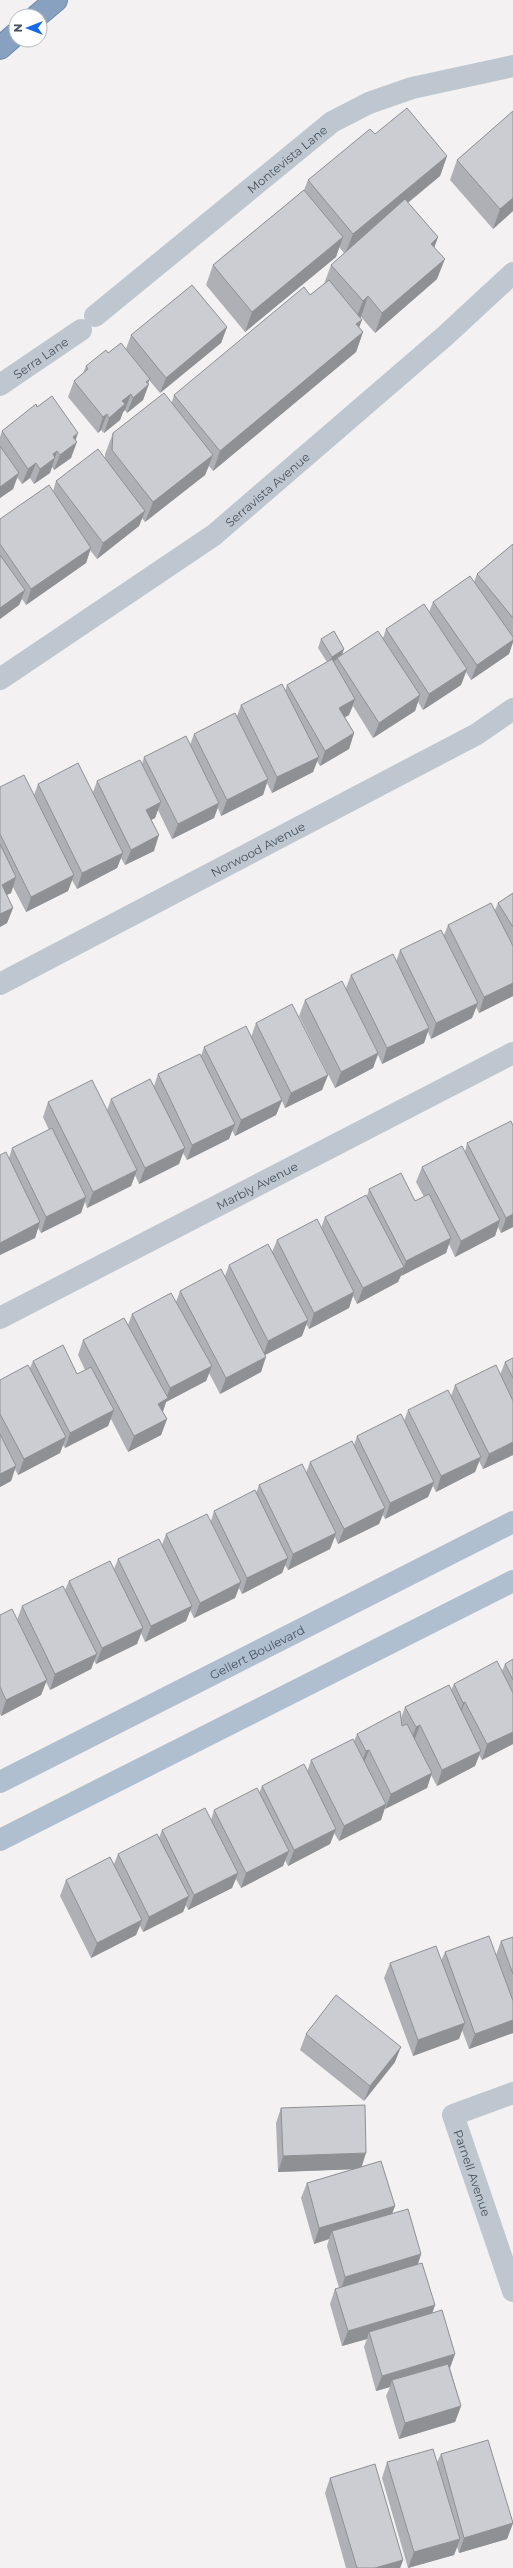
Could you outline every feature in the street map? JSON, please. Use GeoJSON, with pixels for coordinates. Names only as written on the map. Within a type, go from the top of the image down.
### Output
{"type":"FeatureCollection","features":[{"type":"Feature","properties":{"kind":"highway"},"geometry":{"type":"LineString","coordinates":[[46,8],[56,0]]}},
{"type":"Feature","properties":{"kind":"highway"},"geometry":{"type":"LineString","coordinates":[[0,48],[8,41]]}},
{"type":"Feature","properties":{"kind":"main road","name":"Gellert Boulevard"},"geometry":{"type":"LineString","coordinates":[[0,1782],[513,1522]]}},
{"type":"Feature","properties":{"kind":"main road"},"geometry":{"type":"LineString","coordinates":[[0,1840],[513,1581]]}},
{"type":"Feature","properties":{"kind":"street","name":"Montevista Lane"},"geometry":{"type":"LineString","coordinates":[[88,323],[332,122],[368,103],[412,88],[513,66]]}},
{"type":"Feature","properties":{"kind":"street","name":"Serravista Avenue"},"geometry":{"type":"LineString","coordinates":[[0,679],[214,535],[445,336],[513,273]]}},
{"type":"Feature","properties":{"kind":"street","name":"Serra Lane"},"geometry":{"type":"LineString","coordinates":[[0,385],[88,323]]}},
{"type":"Feature","properties":{"kind":"street","name":"Norwood Avenue"},"geometry":{"type":"LineString","coordinates":[[0,984],[477,734],[513,709]]}},
{"type":"Feature","properties":{"kind":"street","name":"Marbly Avenue"},"geometry":{"type":"LineString","coordinates":[[0,1318],[513,1052]]}},
{"type":"Feature","properties":{"kind":"street","name":"Parnell Avenue"},"geometry":{"type":"LineString","coordinates":[[513,2093],[454,2115],[513,2291]]}},
{"type":"Feature","properties":{"kind":"building"},"geometry":{"type":"Polygon","coordinates":[[[407,108],[447,156],[353,234],[308,180],[370,129],[375,134],[407,108]]]}},
{"type":"Feature","properties":{"kind":"building"},"geometry":{"type":"Polygon","coordinates":[[[513,111],[513,198],[500,209],[457,160],[513,111]]]}},
{"type":"Feature","properties":{"kind":"building"},"geometry":{"type":"Polygon","coordinates":[[[304,190],[343,237],[252,312],[213,265],[304,190]]]}},
{"type":"Feature","properties":{"kind":"building"},"geometry":{"type":"Polygon","coordinates":[[[405,199],[438,237],[431,244],[445,259],[382,313],[368,296],[363,301],[331,265],[405,199]]]}},
{"type":"Feature","properties":{"kind":"building"},"geometry":{"type":"Polygon","coordinates":[[[329,280],[362,320],[356,324],[363,332],[220,451],[174,395],[304,287],[310,295],[329,280]]]}},
{"type":"Feature","properties":{"kind":"building"},"geometry":{"type":"Polygon","coordinates":[[[192,285],[227,327],[166,378],[131,335],[192,285]]]}},
{"type":"Feature","properties":{"kind":"building"},"geometry":{"type":"Polygon","coordinates":[[[121,343],[150,379],[146,382],[149,384],[133,398],[131,394],[122,401],[125,404],[109,418],[107,414],[103,417],[74,381],[88,369],[86,366],[106,350],[108,353],[121,343]]]}},
{"type":"Feature","properties":{"kind":"building"},"geometry":{"type":"Polygon","coordinates":[[[164,393],[213,455],[153,502],[112,450],[113,433],[164,393]]]}},
{"type":"Feature","properties":{"kind":"building"},"geometry":{"type":"Polygon","coordinates":[[[52,396],[78,433],[73,437],[77,442],[60,455],[57,451],[53,454],[55,458],[40,469],[36,463],[28,469],[2,431],[36,404],[37,407],[52,396]]]}},
{"type":"Feature","properties":{"kind":"building"},"geometry":{"type":"Polygon","coordinates":[[[0,446],[19,473],[0,487],[0,446]]]}},
{"type":"Feature","properties":{"kind":"building"},"geometry":{"type":"Polygon","coordinates":[[[98,449],[145,511],[103,543],[56,481],[98,449]]]}},
{"type":"Feature","properties":{"kind":"building"},"geometry":{"type":"Polygon","coordinates":[[[49,485],[91,548],[31,589],[0,544],[0,519],[49,485]]]}},
{"type":"Feature","properties":{"kind":"building"},"geometry":{"type":"Polygon","coordinates":[[[513,544],[513,618],[477,574],[513,544]]]}},
{"type":"Feature","properties":{"kind":"building"},"geometry":{"type":"Polygon","coordinates":[[[0,555],[25,590],[0,608],[0,555]]]}},
{"type":"Feature","properties":{"kind":"building"},"geometry":{"type":"Polygon","coordinates":[[[470,576],[513,637],[513,640],[477,665],[433,602],[470,576]]]}},
{"type":"Feature","properties":{"kind":"building"},"geometry":{"type":"Polygon","coordinates":[[[424,604],[467,669],[429,694],[386,629],[424,604]]]}},
{"type":"Feature","properties":{"kind":"building"},"geometry":{"type":"Polygon","coordinates":[[[334,631],[344,649],[332,657],[321,639],[334,631]]]}},
{"type":"Feature","properties":{"kind":"building"},"geometry":{"type":"Polygon","coordinates":[[[378,631],[420,695],[379,723],[337,658],[378,631]]]}},
{"type":"Feature","properties":{"kind":"building"},"geometry":{"type":"Polygon","coordinates":[[[332,659],[355,699],[339,708],[354,733],[325,751],[287,685],[332,659]]]}},
{"type":"Feature","properties":{"kind":"building"},"geometry":{"type":"Polygon","coordinates":[[[282,684],[319,757],[277,777],[241,705],[282,684]]]}},
{"type":"Feature","properties":{"kind":"building"},"geometry":{"type":"Polygon","coordinates":[[[235,713],[268,779],[227,800],[194,734],[235,713]]]}},
{"type":"Feature","properties":{"kind":"building"},"geometry":{"type":"Polygon","coordinates":[[[186,736],[219,803],[178,824],[144,757],[186,736]]]}},
{"type":"Feature","properties":{"kind":"building"},"geometry":{"type":"Polygon","coordinates":[[[140,760],[161,802],[146,810],[159,835],[131,850],[97,781],[140,760]]]}},
{"type":"Feature","properties":{"kind":"building"},"geometry":{"type":"Polygon","coordinates":[[[78,763],[123,853],[82,873],[38,784],[78,763]]]}},
{"type":"Feature","properties":{"kind":"building"},"geometry":{"type":"Polygon","coordinates":[[[24,775],[74,875],[31,897],[0,834],[0,787],[24,775]]]}},
{"type":"Feature","properties":{"kind":"building"},"geometry":{"type":"Polygon","coordinates":[[[0,844],[16,877],[2,885],[13,908],[0,914],[0,844]]]}},
{"type":"Feature","properties":{"kind":"building"},"geometry":{"type":"Polygon","coordinates":[[[513,893],[513,927],[498,903],[513,893]]]}},
{"type":"Feature","properties":{"kind":"building"},"geometry":{"type":"Polygon","coordinates":[[[491,903],[513,946],[513,983],[484,997],[448,925],[491,903]]]}},
{"type":"Feature","properties":{"kind":"building"},"geometry":{"type":"Polygon","coordinates":[[[441,930],[478,1003],[436,1023],[400,950],[441,930]]]}},
{"type":"Feature","properties":{"kind":"building"},"geometry":{"type":"Polygon","coordinates":[[[393,954],[429,1028],[387,1048],[351,975],[393,954]]]}},
{"type":"Feature","properties":{"kind":"building"},"geometry":{"type":"Polygon","coordinates":[[[342,981],[378,1053],[341,1072],[305,1000],[342,981]]]}},
{"type":"Feature","properties":{"kind":"building"},"geometry":{"type":"Polygon","coordinates":[[[292,1004],[328,1075],[291,1093],[256,1023],[292,1004]]]}},
{"type":"Feature","properties":{"kind":"building"},"geometry":{"type":"Polygon","coordinates":[[[246,1026],[282,1100],[241,1120],[204,1047],[246,1026]]]}},
{"type":"Feature","properties":{"kind":"building"},"geometry":{"type":"Polygon","coordinates":[[[200,1054],[235,1124],[192,1145],[158,1074],[200,1054]]]}},
{"type":"Feature","properties":{"kind":"building"},"geometry":{"type":"Polygon","coordinates":[[[150,1079],[185,1148],[145,1168],[111,1099],[150,1079]]]}},
{"type":"Feature","properties":{"kind":"building"},"geometry":{"type":"Polygon","coordinates":[[[92,1080],[137,1170],[93,1192],[48,1102],[92,1080]]]}},
{"type":"Feature","properties":{"kind":"building"},"geometry":{"type":"Polygon","coordinates":[[[511,1121],[513,1126],[513,1214],[506,1218],[467,1143],[511,1121]]]}},
{"type":"Feature","properties":{"kind":"building"},"geometry":{"type":"Polygon","coordinates":[[[52,1128],[86,1197],[46,1217],[12,1148],[52,1128]]]}},
{"type":"Feature","properties":{"kind":"building"},"geometry":{"type":"Polygon","coordinates":[[[462,1146],[500,1220],[461,1241],[422,1167],[462,1146]]]}},
{"type":"Feature","properties":{"kind":"building"},"geometry":{"type":"Polygon","coordinates":[[[6,1152],[40,1222],[0,1243],[0,1155],[6,1152]]]}},
{"type":"Feature","properties":{"kind":"building"},"geometry":{"type":"Polygon","coordinates":[[[401,1173],[415,1201],[429,1194],[451,1238],[406,1261],[369,1189],[401,1173]]]}},
{"type":"Feature","properties":{"kind":"building"},"geometry":{"type":"Polygon","coordinates":[[[366,1195],[404,1267],[363,1288],[325,1217],[366,1195]]]}},
{"type":"Feature","properties":{"kind":"building"},"geometry":{"type":"Polygon","coordinates":[[[317,1219],[354,1292],[314,1313],[277,1240],[317,1219]]]}},
{"type":"Feature","properties":{"kind":"building"},"geometry":{"type":"Polygon","coordinates":[[[268,1244],[308,1320],[268,1341],[229,1265],[268,1244]]]}},
{"type":"Feature","properties":{"kind":"building"},"geometry":{"type":"Polygon","coordinates":[[[221,1269],[266,1357],[226,1378],[180,1291],[221,1269]]]}},
{"type":"Feature","properties":{"kind":"building"},"geometry":{"type":"Polygon","coordinates":[[[171,1293],[212,1366],[170,1388],[132,1314],[171,1293]]]}},
{"type":"Feature","properties":{"kind":"building"},"geometry":{"type":"Polygon","coordinates":[[[124,1318],[168,1398],[158,1404],[167,1419],[134,1436],[83,1340],[124,1318]]]}},
{"type":"Feature","properties":{"kind":"building"},"geometry":{"type":"Polygon","coordinates":[[[63,1345],[77,1374],[91,1367],[114,1410],[70,1433],[33,1361],[63,1345]]]}},
{"type":"Feature","properties":{"kind":"building"},"geometry":{"type":"Polygon","coordinates":[[[513,1358],[513,1378],[505,1362],[513,1358]]]}},
{"type":"Feature","properties":{"kind":"building"},"geometry":{"type":"Polygon","coordinates":[[[28,1365],[66,1437],[24,1459],[0,1414],[0,1380],[28,1365]]]}},
{"type":"Feature","properties":{"kind":"building"},"geometry":{"type":"Polygon","coordinates":[[[496,1365],[513,1401],[513,1442],[489,1454],[455,1385],[496,1365]]]}},
{"type":"Feature","properties":{"kind":"building"},"geometry":{"type":"Polygon","coordinates":[[[448,1390],[481,1457],[441,1476],[408,1410],[448,1390]]]}},
{"type":"Feature","properties":{"kind":"building"},"geometry":{"type":"Polygon","coordinates":[[[401,1414],[434,1482],[390,1503],[357,1436],[401,1414]]]}},
{"type":"Feature","properties":{"kind":"building"},"geometry":{"type":"Polygon","coordinates":[[[0,1434],[16,1466],[0,1474],[0,1434]]]}},
{"type":"Feature","properties":{"kind":"building"},"geometry":{"type":"Polygon","coordinates":[[[352,1441],[385,1508],[344,1529],[310,1462],[352,1441]]]}},
{"type":"Feature","properties":{"kind":"building"},"geometry":{"type":"Polygon","coordinates":[[[302,1464],[336,1533],[293,1554],[259,1485],[302,1464]]]}},
{"type":"Feature","properties":{"kind":"building"},"geometry":{"type":"Polygon","coordinates":[[[255,1490],[288,1558],[247,1578],[214,1511],[255,1490]]]}},
{"type":"Feature","properties":{"kind":"building"},"geometry":{"type":"Polygon","coordinates":[[[207,1514],[241,1582],[200,1603],[166,1534],[207,1514]]]}},
{"type":"Feature","properties":{"kind":"building"},"geometry":{"type":"Polygon","coordinates":[[[159,1539],[192,1606],[151,1626],[118,1559],[159,1539]]]}},
{"type":"Feature","properties":{"kind":"building"},"geometry":{"type":"Polygon","coordinates":[[[110,1561],[143,1628],[102,1648],[69,1581],[110,1561]]]}},
{"type":"Feature","properties":{"kind":"building"},"geometry":{"type":"Polygon","coordinates":[[[63,1586],[97,1654],[55,1674],[22,1606],[63,1586]]]}},
{"type":"Feature","properties":{"kind":"building"},"geometry":{"type":"Polygon","coordinates":[[[12,1609],[47,1680],[6,1700],[0,1687],[0,1615],[12,1609]]]}},
{"type":"Feature","properties":{"kind":"building"},"geometry":{"type":"Polygon","coordinates":[[[513,1659],[513,1680],[505,1664],[513,1659]]]}},
{"type":"Feature","properties":{"kind":"building"},"geometry":{"type":"Polygon","coordinates":[[[497,1661],[513,1693],[513,1732],[487,1744],[465,1702],[463,1703],[454,1684],[497,1661]]]}},
{"type":"Feature","properties":{"kind":"building"},"geometry":{"type":"Polygon","coordinates":[[[449,1685],[481,1751],[442,1770],[420,1725],[416,1727],[405,1707],[449,1685]]]}},
{"type":"Feature","properties":{"kind":"building"},"geometry":{"type":"Polygon","coordinates":[[[400,1711],[402,1726],[407,1724],[432,1773],[391,1794],[369,1750],[366,1751],[357,1734],[400,1711]]]}},
{"type":"Feature","properties":{"kind":"building"},"geometry":{"type":"Polygon","coordinates":[[[353,1739],[386,1804],[344,1826],[311,1760],[353,1739]]]}},
{"type":"Feature","properties":{"kind":"building"},"geometry":{"type":"Polygon","coordinates":[[[304,1764],[336,1829],[294,1850],[262,1786],[304,1764]]]}},
{"type":"Feature","properties":{"kind":"building"},"geometry":{"type":"Polygon","coordinates":[[[257,1788],[289,1851],[246,1873],[214,1810],[257,1788]]]}},
{"type":"Feature","properties":{"kind":"building"},"geometry":{"type":"Polygon","coordinates":[[[205,1808],[238,1873],[194,1895],[162,1830],[205,1808]]]}},
{"type":"Feature","properties":{"kind":"building"},"geometry":{"type":"Polygon","coordinates":[[[157,1834],[189,1896],[149,1917],[118,1854],[157,1834]]]}},
{"type":"Feature","properties":{"kind":"building"},"geometry":{"type":"Polygon","coordinates":[[[110,1857],[142,1920],[97,1943],[66,1880],[110,1857]]]}},
{"type":"Feature","properties":{"kind":"building"},"geometry":{"type":"Polygon","coordinates":[[[489,1936],[513,2001],[513,2020],[475,2034],[445,1952],[489,1936]]]}},
{"type":"Feature","properties":{"kind":"building"},"geometry":{"type":"Polygon","coordinates":[[[513,1937],[513,1974],[501,1941],[513,1937]]]}},
{"type":"Feature","properties":{"kind":"building"},"geometry":{"type":"Polygon","coordinates":[[[436,1946],[465,2023],[418,2040],[390,1963],[436,1946]]]}},
{"type":"Feature","properties":{"kind":"building"},"geometry":{"type":"Polygon","coordinates":[[[336,1995],[401,2047],[370,2086],[306,2034],[336,1995]]]}},
{"type":"Feature","properties":{"kind":"building"},"geometry":{"type":"Polygon","coordinates":[[[365,2105],[366,2153],[283,2156],[281,2108],[365,2105]]]}},
{"type":"Feature","properties":{"kind":"building"},"geometry":{"type":"Polygon","coordinates":[[[381,2161],[395,2206],[319,2228],[307,2183],[381,2161]]]}},
{"type":"Feature","properties":{"kind":"building"},"geometry":{"type":"Polygon","coordinates":[[[408,2209],[421,2254],[345,2277],[332,2231],[408,2209]]]}},
{"type":"Feature","properties":{"kind":"building"},"geometry":{"type":"Polygon","coordinates":[[[422,2263],[435,2305],[348,2331],[335,2289],[422,2263]]]}},
{"type":"Feature","properties":{"kind":"building"},"geometry":{"type":"Polygon","coordinates":[[[442,2310],[455,2354],[382,2376],[369,2332],[442,2310]]]}},
{"type":"Feature","properties":{"kind":"building"},"geometry":{"type":"Polygon","coordinates":[[[448,2364],[461,2406],[405,2423],[392,2380],[448,2364]]]}},
{"type":"Feature","properties":{"kind":"building"},"geometry":{"type":"Polygon","coordinates":[[[488,2440],[513,2523],[464,2538],[441,2454],[488,2440]]]}},
{"type":"Feature","properties":{"kind":"building"},"geometry":{"type":"Polygon","coordinates":[[[433,2449],[460,2539],[414,2552],[387,2462],[433,2449]]]}},
{"type":"Feature","properties":{"kind":"building"},"geometry":{"type":"Polygon","coordinates":[[[375,2464],[403,2560],[375,2568],[357,2568],[330,2478],[375,2464]]]}}]}
